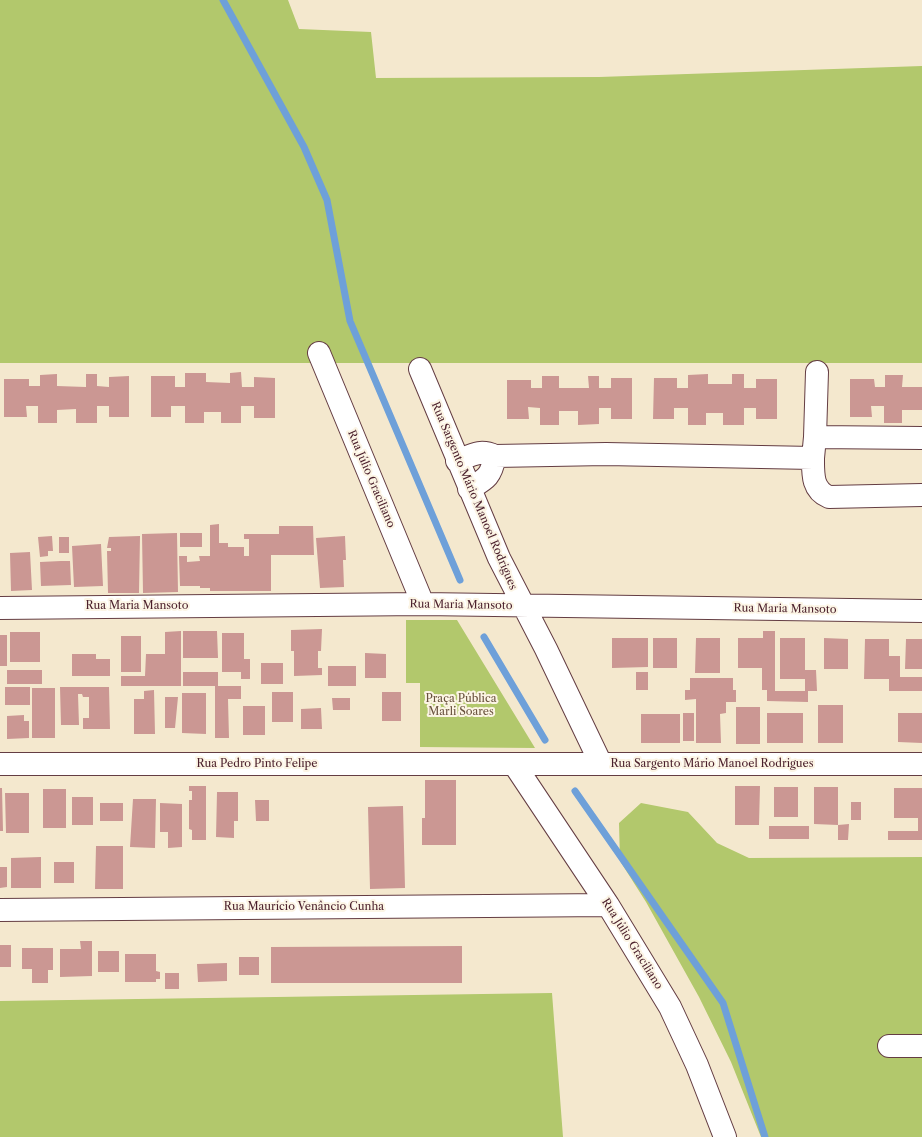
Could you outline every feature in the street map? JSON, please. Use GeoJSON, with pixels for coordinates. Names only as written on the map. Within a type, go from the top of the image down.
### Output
{"type":"FeatureCollection","features":[{"type":"Feature","properties":{"kind":"street","name":"Rua Júlio Graciliano"},"geometry":{"type":"LineString","coordinates":[[319,353],[423,604]]}},
{"type":"Feature","properties":{"kind":"street","name":"Rua Sargento Mário Manoel Rodrigues"},"geometry":{"type":"LineString","coordinates":[[420,369],[457,461],[499,558],[546,649],[601,764],[922,764]]}},
{"type":"Feature","properties":{"kind":"street"},"geometry":{"type":"LineString","coordinates":[[817,372],[813,458],[816,486],[822,494],[829,497],[922,495]]}},
{"type":"Feature","properties":{"kind":"street"},"geometry":{"type":"LineString","coordinates":[[815,437],[922,438]]}},
{"type":"Feature","properties":{"kind":"street"},"geometry":{"type":"LineString","coordinates":[[457,461],[485,452],[495,456],[606,454],[813,458]]}},
{"type":"Feature","properties":{"kind":"street"},"geometry":{"type":"LineString","coordinates":[[469,489],[487,478],[491,473],[495,456]]}},
{"type":"Feature","properties":{"kind":"street","name":"Rua Maria Mansoto"},"geometry":{"type":"LineString","coordinates":[[0,608],[423,604],[922,611]]}},
{"type":"Feature","properties":{"kind":"street","name":"Rua Pedro Pinto Felipe"},"geometry":{"type":"LineString","coordinates":[[0,764],[601,764]]}},
{"type":"Feature","properties":{"kind":"street","name":"Rua Júlio Graciliano"},"geometry":{"type":"LineString","coordinates":[[514,764],[608,905],[670,1007],[697,1065],[725,1137]]}},
{"type":"Feature","properties":{"kind":"street","name":"Rua Maurício Venâncio Cunha"},"geometry":{"type":"LineString","coordinates":[[0,910],[608,905]]}},
{"type":"Feature","properties":{"kind":"street"},"geometry":{"type":"LineString","coordinates":[[889,1046],[922,1046]]}},
{"type":"Feature","properties":{"kind":"green space"},"geometry":{"type":"Polygon","coordinates":[[[0,0],[288,0],[299,29],[371,32],[376,78],[599,77],[922,66],[922,363],[0,363],[0,0]]]}},
{"type":"Feature","properties":{"kind":"green space","name":"Praça Pública Marli Soares"},"geometry":{"type":"Polygon","coordinates":[[[406,620],[457,620],[535,748],[420,747],[420,683],[406,683],[406,620]]]}},
{"type":"Feature","properties":{"kind":"green space"},"geometry":{"type":"Polygon","coordinates":[[[641,803],[688,812],[717,843],[749,858],[922,857],[922,1137],[761,1137],[731,1062],[699,997],[646,902],[620,861],[619,823],[641,803]]]}},
{"type":"Feature","properties":{"kind":"green space"},"geometry":{"type":"Polygon","coordinates":[[[552,993],[563,1137],[0,1137],[0,1001],[552,993]]]}},
{"type":"Feature","properties":{"kind":"building"},"geometry":{"type":"Polygon","coordinates":[[[241,372],[242,387],[254,387],[254,377],[275,378],[275,418],[254,418],[254,406],[241,406],[241,423],[221,423],[221,412],[204,412],[204,423],[185,423],[185,406],[171,406],[171,417],[151,417],[151,376],[175,376],[175,387],[185,387],[185,373],[206,373],[206,382],[230,383],[230,373],[241,372]]]}},
{"type":"Feature","properties":{"kind":"building"},"geometry":{"type":"Polygon","coordinates":[[[57,374],[57,386],[86,387],[86,374],[97,374],[97,386],[109,387],[109,377],[129,376],[129,417],[109,417],[109,406],[97,406],[97,423],[76,423],[76,409],[57,410],[57,423],[38,423],[38,406],[26,406],[27,417],[4,417],[4,379],[29,379],[29,386],[40,386],[40,375],[57,374]]]}},
{"type":"Feature","properties":{"kind":"building"},"geometry":{"type":"Polygon","coordinates":[[[708,374],[708,384],[732,384],[732,374],[744,374],[744,388],[756,388],[756,379],[777,379],[777,419],[756,419],[756,408],[744,408],[744,425],[723,425],[723,413],[706,413],[706,425],[688,425],[688,408],[674,408],[674,419],[653,419],[654,378],[677,378],[677,388],[688,388],[688,375],[708,374]]]}},
{"type":"Feature","properties":{"kind":"building"},"geometry":{"type":"Polygon","coordinates":[[[885,375],[903,375],[902,387],[922,387],[922,410],[902,410],[902,423],[884,423],[884,406],[871,406],[872,417],[850,417],[850,379],[874,379],[875,387],[885,387],[885,375]]]}},
{"type":"Feature","properties":{"kind":"building"},"geometry":{"type":"Polygon","coordinates":[[[542,376],[559,376],[559,388],[589,388],[588,376],[599,376],[599,388],[611,388],[611,378],[632,378],[632,419],[611,419],[611,408],[599,408],[599,424],[578,425],[578,411],[559,411],[559,425],[540,425],[540,408],[528,407],[529,419],[507,419],[507,380],[531,380],[531,388],[542,388],[542,376]]]}},
{"type":"Feature","properties":{"kind":"building"},"geometry":{"type":"Polygon","coordinates":[[[219,524],[219,543],[228,543],[228,547],[244,547],[244,556],[249,556],[249,539],[244,539],[244,534],[279,534],[279,526],[313,526],[314,555],[271,555],[271,591],[210,591],[210,588],[200,588],[200,586],[180,586],[179,556],[187,556],[187,562],[200,561],[199,556],[210,556],[210,525],[219,524]]]}},
{"type":"Feature","properties":{"kind":"building"},"geometry":{"type":"Polygon","coordinates":[[[177,533],[178,592],[143,593],[142,534],[177,533]]]}},
{"type":"Feature","properties":{"kind":"building"},"geometry":{"type":"Polygon","coordinates":[[[180,533],[202,533],[202,547],[180,547],[180,533]]]}},
{"type":"Feature","properties":{"kind":"building"},"geometry":{"type":"Polygon","coordinates":[[[52,536],[53,551],[48,551],[48,556],[40,557],[38,537],[52,536]]]}},
{"type":"Feature","properties":{"kind":"building"},"geometry":{"type":"Polygon","coordinates":[[[140,536],[139,593],[108,593],[107,551],[111,551],[111,548],[107,548],[109,537],[140,536]]]}},
{"type":"Feature","properties":{"kind":"building"},"geometry":{"type":"Polygon","coordinates":[[[345,536],[346,560],[343,560],[344,587],[320,588],[316,538],[345,536]]]}},
{"type":"Feature","properties":{"kind":"building"},"geometry":{"type":"Polygon","coordinates":[[[59,537],[69,537],[69,553],[59,553],[59,537]]]}},
{"type":"Feature","properties":{"kind":"building"},"geometry":{"type":"Polygon","coordinates":[[[101,544],[103,586],[74,587],[72,546],[101,544]]]}},
{"type":"Feature","properties":{"kind":"building"},"geometry":{"type":"Polygon","coordinates":[[[30,552],[32,590],[11,591],[10,553],[30,552]]]}},
{"type":"Feature","properties":{"kind":"building"},"geometry":{"type":"Polygon","coordinates":[[[70,561],[71,585],[41,586],[40,562],[70,561]]]}},
{"type":"Feature","properties":{"kind":"building"},"geometry":{"type":"Polygon","coordinates":[[[322,629],[321,651],[318,651],[318,668],[322,668],[322,675],[294,676],[294,651],[291,651],[291,630],[322,629]]]}},
{"type":"Feature","properties":{"kind":"building"},"geometry":{"type":"Polygon","coordinates":[[[181,631],[181,686],[121,686],[121,676],[145,676],[146,654],[165,654],[165,632],[181,631]]]}},
{"type":"Feature","properties":{"kind":"building"},"geometry":{"type":"Polygon","coordinates":[[[183,631],[217,631],[218,658],[183,658],[183,631]]]}},
{"type":"Feature","properties":{"kind":"building"},"geometry":{"type":"Polygon","coordinates":[[[763,631],[775,631],[775,691],[805,691],[805,679],[780,679],[780,638],[805,638],[805,670],[816,670],[817,691],[808,691],[808,702],[767,701],[767,690],[762,690],[762,668],[738,668],[738,638],[763,638],[763,631]]]}},
{"type":"Feature","properties":{"kind":"building"},"geometry":{"type":"Polygon","coordinates":[[[10,632],[40,632],[40,662],[10,662],[10,632]]]}},
{"type":"Feature","properties":{"kind":"building"},"geometry":{"type":"Polygon","coordinates":[[[222,633],[244,633],[244,659],[250,659],[250,679],[241,679],[241,672],[222,672],[222,633]]]}},
{"type":"Feature","properties":{"kind":"building"},"geometry":{"type":"Polygon","coordinates":[[[0,635],[7,635],[7,666],[0,666],[0,635]]]}},
{"type":"Feature","properties":{"kind":"building"},"geometry":{"type":"Polygon","coordinates":[[[121,636],[141,636],[141,672],[121,672],[121,636]]]}},
{"type":"Feature","properties":{"kind":"building"},"geometry":{"type":"Polygon","coordinates":[[[612,638],[648,638],[648,667],[612,668],[612,638]]]}},
{"type":"Feature","properties":{"kind":"building"},"geometry":{"type":"Polygon","coordinates":[[[653,638],[677,638],[677,668],[653,668],[653,638]]]}},
{"type":"Feature","properties":{"kind":"building"},"geometry":{"type":"Polygon","coordinates":[[[696,638],[720,638],[720,673],[695,673],[696,638]]]}},
{"type":"Feature","properties":{"kind":"building"},"geometry":{"type":"Polygon","coordinates":[[[824,638],[848,639],[848,669],[824,669],[824,638]]]}},
{"type":"Feature","properties":{"kind":"building"},"geometry":{"type":"Polygon","coordinates":[[[865,639],[889,639],[889,656],[900,656],[900,677],[922,677],[922,691],[889,691],[889,679],[864,679],[865,639]]]}},
{"type":"Feature","properties":{"kind":"building"},"geometry":{"type":"Polygon","coordinates":[[[906,639],[922,639],[922,669],[905,669],[906,639]]]}},
{"type":"Feature","properties":{"kind":"building"},"geometry":{"type":"Polygon","coordinates":[[[365,653],[386,654],[386,678],[365,678],[365,653]]]}},
{"type":"Feature","properties":{"kind":"building"},"geometry":{"type":"Polygon","coordinates":[[[72,654],[96,654],[96,659],[110,659],[110,676],[72,676],[72,654]]]}},
{"type":"Feature","properties":{"kind":"building"},"geometry":{"type":"Polygon","coordinates":[[[261,663],[283,663],[283,684],[261,684],[261,663]]]}},
{"type":"Feature","properties":{"kind":"building"},"geometry":{"type":"Polygon","coordinates":[[[328,666],[356,666],[356,686],[328,686],[328,666]]]}},
{"type":"Feature","properties":{"kind":"building"},"geometry":{"type":"Polygon","coordinates":[[[7,670],[42,670],[42,684],[7,684],[7,670]]]}},
{"type":"Feature","properties":{"kind":"building"},"geometry":{"type":"Polygon","coordinates":[[[183,672],[218,672],[218,686],[241,686],[241,699],[228,699],[229,738],[215,738],[215,686],[183,686],[183,672]]]}},
{"type":"Feature","properties":{"kind":"building"},"geometry":{"type":"Polygon","coordinates":[[[636,672],[648,672],[648,690],[636,690],[636,672]]]}},
{"type":"Feature","properties":{"kind":"building"},"geometry":{"type":"Polygon","coordinates":[[[690,678],[733,678],[733,690],[736,690],[736,702],[726,702],[726,713],[720,714],[721,743],[696,743],[696,699],[685,700],[685,690],[690,690],[690,678]]]}},
{"type":"Feature","properties":{"kind":"building"},"geometry":{"type":"Polygon","coordinates":[[[5,687],[30,687],[30,705],[5,705],[5,687]]]}},
{"type":"Feature","properties":{"kind":"building"},"geometry":{"type":"Polygon","coordinates":[[[60,687],[109,687],[110,729],[83,729],[83,718],[89,718],[89,697],[83,697],[82,694],[78,694],[79,725],[61,725],[60,687]]]}},
{"type":"Feature","properties":{"kind":"building"},"geometry":{"type":"Polygon","coordinates":[[[32,688],[55,688],[55,738],[32,738],[32,688]]]}},
{"type":"Feature","properties":{"kind":"building"},"geometry":{"type":"Polygon","coordinates":[[[154,690],[155,734],[134,734],[134,699],[144,699],[144,691],[154,690]]]}},
{"type":"Feature","properties":{"kind":"building"},"geometry":{"type":"Polygon","coordinates":[[[272,692],[293,692],[293,722],[272,722],[272,692]]]}},
{"type":"Feature","properties":{"kind":"building"},"geometry":{"type":"Polygon","coordinates":[[[382,692],[401,692],[401,721],[382,721],[382,692]]]}},
{"type":"Feature","properties":{"kind":"building"},"geometry":{"type":"Polygon","coordinates":[[[182,693],[206,693],[206,734],[182,733],[182,693]]]}},
{"type":"Feature","properties":{"kind":"building"},"geometry":{"type":"Polygon","coordinates":[[[165,697],[178,697],[175,728],[165,728],[165,697]]]}},
{"type":"Feature","properties":{"kind":"building"},"geometry":{"type":"Polygon","coordinates":[[[332,698],[350,698],[350,710],[333,710],[332,698]]]}},
{"type":"Feature","properties":{"kind":"building"},"geometry":{"type":"Polygon","coordinates":[[[818,705],[843,705],[843,743],[818,743],[818,705]]]}},
{"type":"Feature","properties":{"kind":"building"},"geometry":{"type":"Polygon","coordinates":[[[243,706],[265,706],[265,735],[243,735],[243,706]]]}},
{"type":"Feature","properties":{"kind":"building"},"geometry":{"type":"Polygon","coordinates":[[[736,707],[760,707],[760,744],[736,744],[736,707]]]}},
{"type":"Feature","properties":{"kind":"building"},"geometry":{"type":"Polygon","coordinates":[[[321,708],[322,729],[301,729],[301,709],[321,708]]]}},
{"type":"Feature","properties":{"kind":"building"},"geometry":{"type":"Polygon","coordinates":[[[683,713],[694,713],[694,741],[683,741],[683,713]]]}},
{"type":"Feature","properties":{"kind":"building"},"geometry":{"type":"Polygon","coordinates":[[[767,713],[803,713],[803,743],[767,743],[767,713]]]}},
{"type":"Feature","properties":{"kind":"building"},"geometry":{"type":"Polygon","coordinates":[[[898,713],[922,713],[922,743],[898,742],[898,713]]]}},
{"type":"Feature","properties":{"kind":"building"},"geometry":{"type":"Polygon","coordinates":[[[641,714],[680,714],[680,743],[641,743],[641,714]]]}},
{"type":"Feature","properties":{"kind":"building"},"geometry":{"type":"Polygon","coordinates":[[[24,715],[24,721],[29,721],[29,738],[7,739],[7,716],[24,715]]]}},
{"type":"Feature","properties":{"kind":"building"},"geometry":{"type":"Polygon","coordinates":[[[425,780],[456,780],[456,845],[422,845],[422,818],[425,818],[425,780]]]}},
{"type":"Feature","properties":{"kind":"building"},"geometry":{"type":"Polygon","coordinates":[[[189,786],[206,786],[206,840],[192,840],[192,830],[189,829],[189,800],[192,800],[192,791],[189,791],[189,786]]]}},
{"type":"Feature","properties":{"kind":"building"},"geometry":{"type":"Polygon","coordinates":[[[735,786],[760,786],[759,825],[735,825],[735,786]]]}},
{"type":"Feature","properties":{"kind":"building"},"geometry":{"type":"Polygon","coordinates":[[[774,787],[798,787],[798,817],[774,817],[774,787]]]}},
{"type":"Feature","properties":{"kind":"building"},"geometry":{"type":"Polygon","coordinates":[[[814,787],[838,787],[838,825],[814,824],[814,787]]]}},
{"type":"Feature","properties":{"kind":"building"},"geometry":{"type":"Polygon","coordinates":[[[0,788],[2,788],[3,831],[0,831],[0,788]]]}},
{"type":"Feature","properties":{"kind":"building"},"geometry":{"type":"Polygon","coordinates":[[[894,788],[922,788],[922,840],[888,840],[888,831],[918,831],[918,818],[894,818],[894,788]]]}},
{"type":"Feature","properties":{"kind":"building"},"geometry":{"type":"Polygon","coordinates":[[[43,789],[66,789],[66,828],[43,828],[43,789]]]}},
{"type":"Feature","properties":{"kind":"building"},"geometry":{"type":"Polygon","coordinates":[[[217,792],[238,792],[238,821],[234,821],[234,838],[216,837],[217,792]]]}},
{"type":"Feature","properties":{"kind":"building"},"geometry":{"type":"Polygon","coordinates":[[[5,793],[29,793],[29,833],[6,833],[5,793]]]}},
{"type":"Feature","properties":{"kind":"building"},"geometry":{"type":"Polygon","coordinates":[[[72,797],[93,797],[93,825],[72,825],[72,797]]]}},
{"type":"Feature","properties":{"kind":"building"},"geometry":{"type":"Polygon","coordinates":[[[133,799],[156,799],[155,848],[130,847],[133,799]]]}},
{"type":"Feature","properties":{"kind":"building"},"geometry":{"type":"Polygon","coordinates":[[[255,800],[269,800],[269,821],[256,821],[255,800]]]}},
{"type":"Feature","properties":{"kind":"building"},"geometry":{"type":"Polygon","coordinates":[[[851,802],[861,802],[861,820],[851,820],[851,802]]]}},
{"type":"Feature","properties":{"kind":"building"},"geometry":{"type":"Polygon","coordinates":[[[100,803],[123,803],[123,821],[100,821],[100,803]]]}},
{"type":"Feature","properties":{"kind":"building"},"geometry":{"type":"Polygon","coordinates":[[[160,803],[182,804],[182,847],[168,848],[168,832],[160,832],[160,803]]]}},
{"type":"Feature","properties":{"kind":"building"},"geometry":{"type":"Polygon","coordinates":[[[403,806],[405,888],[370,889],[368,807],[403,806]]]}},
{"type":"Feature","properties":{"kind":"building"},"geometry":{"type":"Polygon","coordinates":[[[849,824],[848,840],[838,840],[838,825],[849,824]]]}},
{"type":"Feature","properties":{"kind":"building"},"geometry":{"type":"Polygon","coordinates":[[[769,826],[809,826],[809,839],[769,839],[769,826]]]}},
{"type":"Feature","properties":{"kind":"building"},"geometry":{"type":"Polygon","coordinates":[[[96,846],[123,846],[123,889],[95,889],[96,846]]]}},
{"type":"Feature","properties":{"kind":"building"},"geometry":{"type":"Polygon","coordinates":[[[41,857],[41,888],[11,888],[11,858],[41,857]]]}},
{"type":"Feature","properties":{"kind":"building"},"geometry":{"type":"Polygon","coordinates":[[[54,862],[74,862],[74,883],[54,883],[54,862]]]}},
{"type":"Feature","properties":{"kind":"building"},"geometry":{"type":"Polygon","coordinates":[[[0,867],[7,867],[7,887],[0,888],[0,867]]]}},
{"type":"Feature","properties":{"kind":"building"},"geometry":{"type":"Polygon","coordinates":[[[80,941],[92,941],[92,976],[60,977],[60,949],[81,949],[80,941]]]}},
{"type":"Feature","properties":{"kind":"building"},"geometry":{"type":"Polygon","coordinates":[[[0,945],[11,945],[11,967],[0,967],[0,945]]]}},
{"type":"Feature","properties":{"kind":"building"},"geometry":{"type":"Polygon","coordinates":[[[462,946],[462,983],[271,983],[271,947],[462,946]]]}},
{"type":"Feature","properties":{"kind":"building"},"geometry":{"type":"Polygon","coordinates":[[[22,948],[53,948],[53,970],[48,970],[48,983],[32,983],[32,969],[22,969],[22,948]]]}},
{"type":"Feature","properties":{"kind":"building"},"geometry":{"type":"Polygon","coordinates":[[[98,951],[119,951],[119,972],[98,972],[98,951]]]}},
{"type":"Feature","properties":{"kind":"building"},"geometry":{"type":"Polygon","coordinates":[[[125,954],[156,954],[156,971],[160,972],[160,979],[156,979],[156,982],[125,982],[125,954]]]}},
{"type":"Feature","properties":{"kind":"building"},"geometry":{"type":"Polygon","coordinates":[[[239,957],[259,957],[259,975],[239,975],[239,957]]]}},
{"type":"Feature","properties":{"kind":"building"},"geometry":{"type":"Polygon","coordinates":[[[227,963],[227,981],[198,982],[197,964],[227,963]]]}},
{"type":"Feature","properties":{"kind":"building"},"geometry":{"type":"Polygon","coordinates":[[[165,973],[179,973],[179,989],[165,989],[165,973]]]}},
{"type":"Feature","properties":{"kind":"waterway"},"geometry":{"type":"LineString","coordinates":[[223,0],[304,147],[327,200],[350,321],[460,580]]}},
{"type":"Feature","properties":{"kind":"waterway"},"geometry":{"type":"LineString","coordinates":[[484,637],[545,740]]}},
{"type":"Feature","properties":{"kind":"waterway"},"geometry":{"type":"LineString","coordinates":[[575,791],[723,1003],[765,1137]]}}]}
